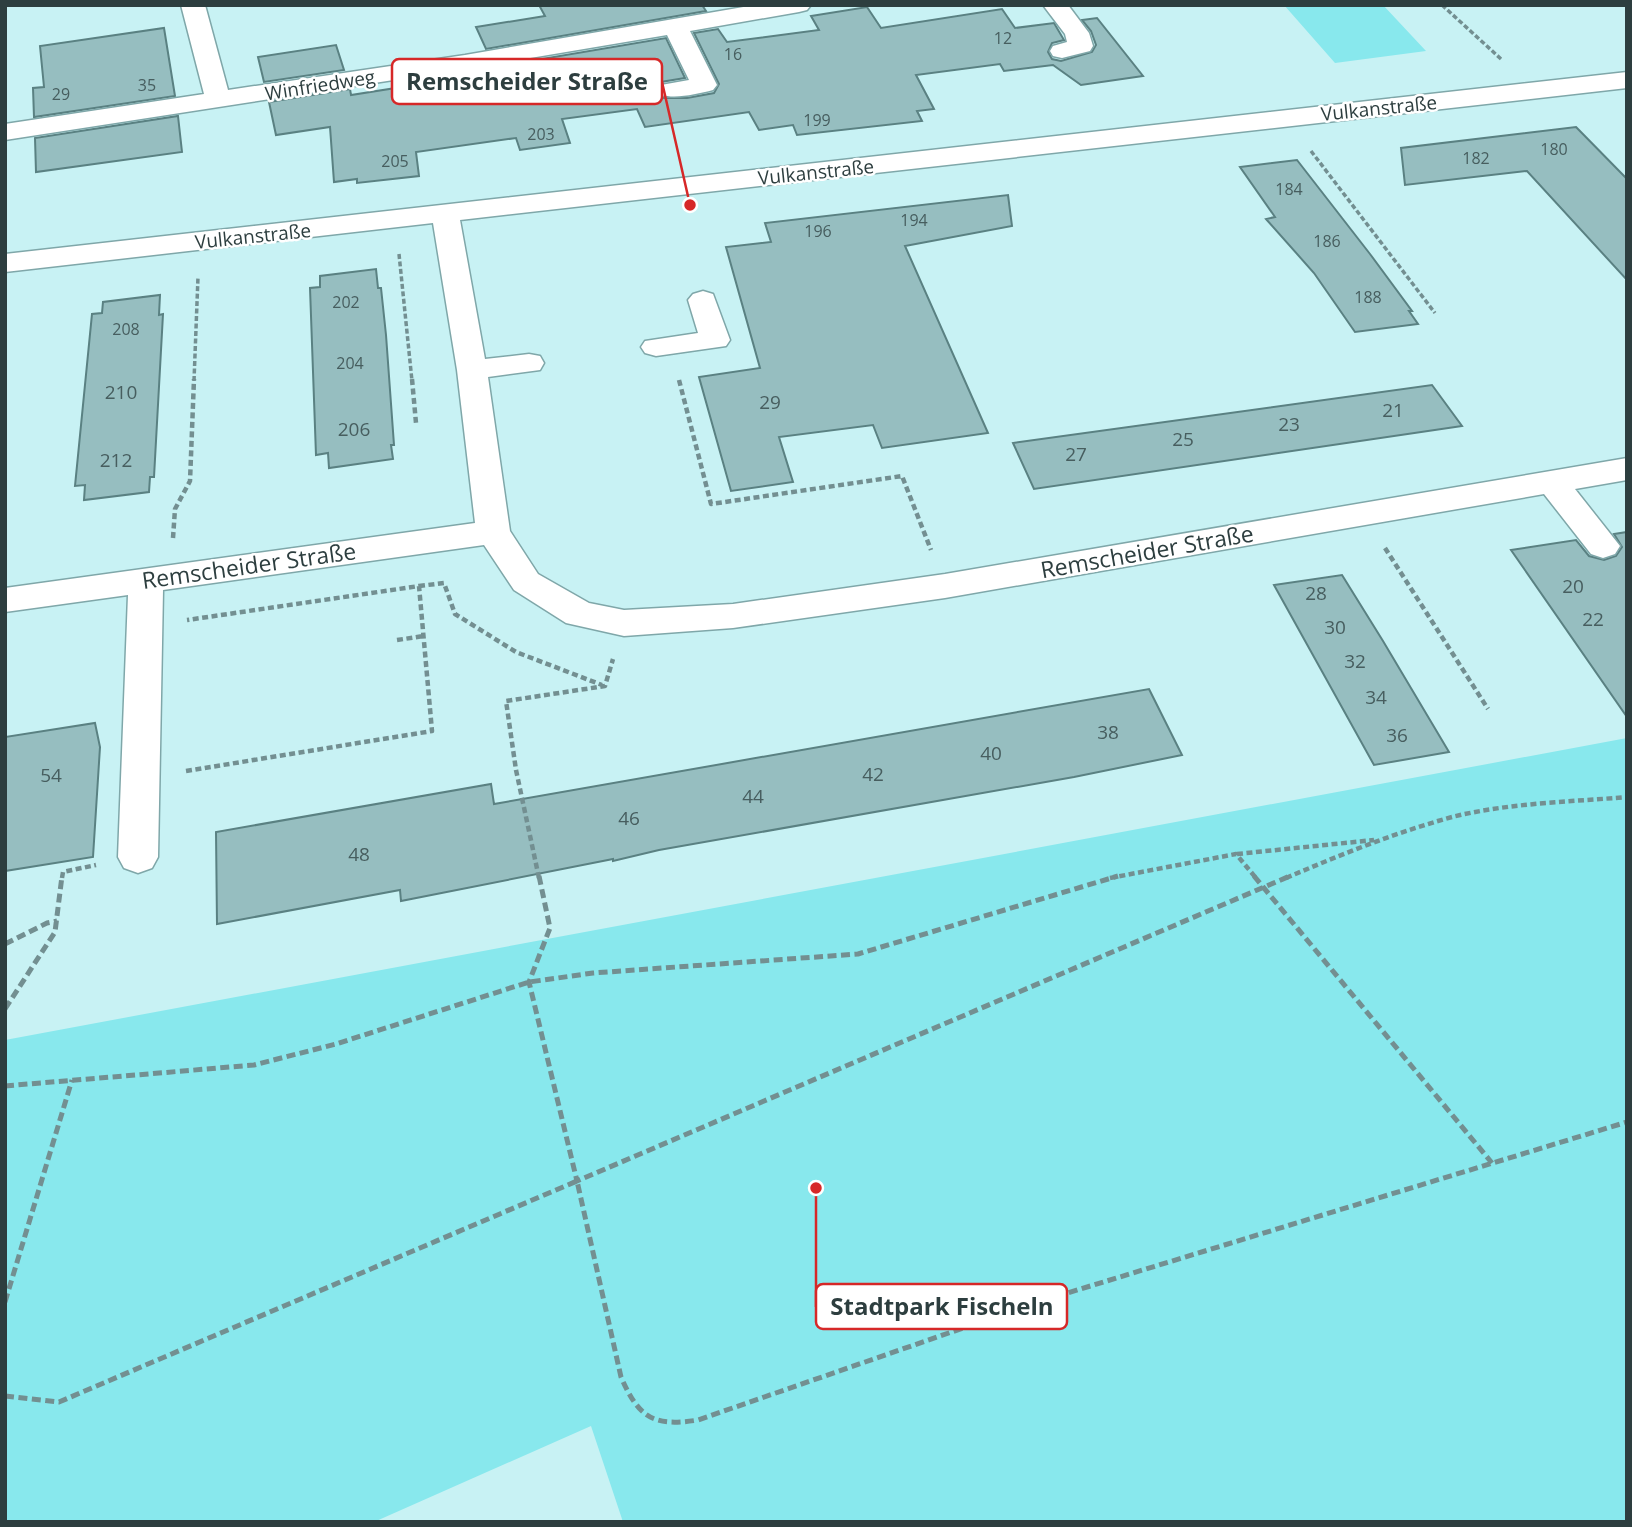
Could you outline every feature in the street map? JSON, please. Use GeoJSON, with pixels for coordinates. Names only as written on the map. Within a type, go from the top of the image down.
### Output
{"type":"FeatureCollection","features":[{"type":"Feature","properties":{"kind":"street"},"geometry":{"type":"LineString","coordinates":[[193,5],[218,100]]}},
{"type":"Feature","properties":{"kind":"street","name":"Winfriedweg"},"geometry":{"type":"LineString","coordinates":[[5,132],[676,28],[799,5]]}},
{"type":"Feature","properties":{"kind":"street"},"geometry":{"type":"LineString","coordinates":[[1055,5],[1077,33],[1081,46],[1062,51]]}},
{"type":"Feature","properties":{"kind":"street"},"geometry":{"type":"LineString","coordinates":[[670,90],[704,86],[676,28]]}},
{"type":"Feature","properties":{"kind":"street","name":"Vulkanstraße"},"geometry":{"type":"LineString","coordinates":[[5,264],[1627,80]]}},
{"type":"Feature","properties":{"kind":"street","name":"Remscheider Straße"},"geometry":{"type":"LineString","coordinates":[[445,214],[472,370],[493,532],[526,582],[579,614],[624,623],[733,616],[945,586],[1627,469]]}},
{"type":"Feature","properties":{"kind":"street"},"geometry":{"type":"LineString","coordinates":[[664,346],[715,340],[704,300]]}},
{"type":"Feature","properties":{"kind":"street"},"geometry":{"type":"LineString","coordinates":[[472,370],[529,363]]}},
{"type":"Feature","properties":{"kind":"street"},"geometry":{"type":"LineString","coordinates":[[1553,483],[1603,546]]}},
{"type":"Feature","properties":{"kind":"street","name":"Remscheider Straße"},"geometry":{"type":"LineString","coordinates":[[5,600],[493,532]]}},
{"type":"Feature","properties":{"kind":"street"},"geometry":{"type":"LineString","coordinates":[[138,857],[145,626],[159,578]]}},
{"type":"Feature","properties":{"kind":"path"},"geometry":{"type":"LineString","coordinates":[[1443,5],[1507,64]]}},
{"type":"Feature","properties":{"kind":"path"},"geometry":{"type":"LineString","coordinates":[[1304,142],[1436,313]]}},
{"type":"Feature","properties":{"kind":"path"},"geometry":{"type":"LineString","coordinates":[[397,242],[416,423]]}},
{"type":"Feature","properties":{"kind":"path"},"geometry":{"type":"LineString","coordinates":[[159,578],[175,509],[190,481],[198,266]]}},
{"type":"Feature","properties":{"kind":"path"},"geometry":{"type":"LineString","coordinates":[[664,346],[711,504],[902,476],[945,586]]}},
{"type":"Feature","properties":{"kind":"path"},"geometry":{"type":"LineString","coordinates":[[1364,515],[1488,709]]}},
{"type":"Feature","properties":{"kind":"path"},"geometry":{"type":"LineString","coordinates":[[145,626],[444,583],[455,614],[516,652],[605,686]]}},
{"type":"Feature","properties":{"kind":"path"},"geometry":{"type":"LineString","coordinates":[[140,779],[432,731],[419,586]]}},
{"type":"Feature","properties":{"kind":"path"},"geometry":{"type":"LineString","coordinates":[[605,686],[624,623]]}},
{"type":"Feature","properties":{"kind":"path"},"geometry":{"type":"LineString","coordinates":[[397,640],[424,636]]}},
{"type":"Feature","properties":{"kind":"path"},"geometry":{"type":"LineString","coordinates":[[605,686],[506,701],[516,770],[550,928],[529,982],[621,1377],[631,1402],[652,1421],[683,1423],[716,1416],[1038,1302],[1627,1122]]}},
{"type":"Feature","properties":{"kind":"path"},"geometry":{"type":"LineString","coordinates":[[5,1396],[59,1402],[1382,839],[1465,815],[1513,807],[1627,797]]}},
{"type":"Feature","properties":{"kind":"path"},"geometry":{"type":"LineString","coordinates":[[5,1086],[254,1065],[336,1044],[529,982],[593,973],[758,964],[858,954],[1114,877],[1236,854],[1382,839]]}},
{"type":"Feature","properties":{"kind":"path"},"geometry":{"type":"LineString","coordinates":[[1236,854],[1492,1163]]}},
{"type":"Feature","properties":{"kind":"path"},"geometry":{"type":"LineString","coordinates":[[5,1009],[55,932],[63,872],[138,857]]}},
{"type":"Feature","properties":{"kind":"path"},"geometry":{"type":"LineString","coordinates":[[5,944],[47,923],[57,921]]}},
{"type":"Feature","properties":{"kind":"path"},"geometry":{"type":"LineString","coordinates":[[5,1302],[72,1080]]}},
{"type":"Feature","properties":{"kind":"shaded area"},"geometry":{"type":"Polygon","coordinates":[[[1284,5],[1383,5],[1426,51],[1335,63],[1284,5]]]}},
{"type":"Feature","properties":{"kind":"shaded area"},"geometry":{"type":"Polygon","coordinates":[[[1627,738],[1627,1522],[623,1522],[591,1426],[374,1522],[5,1522],[5,1040],[1627,738]]]}},
{"type":"Feature","properties":{"kind":"building"},"geometry":{"type":"Polygon","coordinates":[[[539,5],[702,5],[706,11],[486,49],[476,27],[545,16],[539,5]]]}},
{"type":"Feature","properties":{"kind":"building"},"geometry":{"type":"Polygon","coordinates":[[[867,7],[881,28],[1002,9],[1015,28],[1054,23],[1064,40],[1052,43],[1048,52],[1052,59],[1061,61],[1092,52],[1096,45],[1091,31],[1082,20],[1097,18],[1143,76],[1081,85],[1053,65],[1004,71],[1000,64],[916,75],[934,109],[917,111],[922,121],[797,135],[793,125],[759,130],[749,112],[645,127],[637,109],[562,119],[570,143],[520,150],[516,138],[416,152],[419,176],[357,183],[357,179],[334,182],[330,127],[276,135],[269,102],[350,89],[351,95],[497,72],[495,67],[666,38],[685,78],[661,82],[655,92],[661,98],[687,98],[714,93],[719,84],[694,33],[718,29],[727,42],[819,30],[811,16],[867,7]]]}},
{"type":"Feature","properties":{"kind":"building"},"geometry":{"type":"Polygon","coordinates":[[[164,28],[175,96],[34,117],[33,88],[44,87],[40,46],[164,28]]]}},
{"type":"Feature","properties":{"kind":"building"},"geometry":{"type":"Polygon","coordinates":[[[336,45],[344,70],[264,82],[258,57],[336,45]]]}},
{"type":"Feature","properties":{"kind":"building"},"geometry":{"type":"Polygon","coordinates":[[[178,116],[182,152],[36,172],[35,138],[178,116]]]}},
{"type":"Feature","properties":{"kind":"building"},"geometry":{"type":"Polygon","coordinates":[[[1576,127],[1627,179],[1627,280],[1527,171],[1405,185],[1401,148],[1576,127]]]}},
{"type":"Feature","properties":{"kind":"building"},"geometry":{"type":"Polygon","coordinates":[[[1297,160],[1370,254],[1412,311],[1409,311],[1418,324],[1355,332],[1314,273],[1266,219],[1275,217],[1240,167],[1297,160]]]}},
{"type":"Feature","properties":{"kind":"building"},"geometry":{"type":"Polygon","coordinates":[[[1008,195],[1012,226],[905,246],[988,433],[882,448],[873,425],[779,437],[793,482],[731,491],[699,377],[760,368],[726,247],[771,242],[765,223],[1008,195]]]}},
{"type":"Feature","properties":{"kind":"building"},"geometry":{"type":"Polygon","coordinates":[[[376,269],[386,335],[393,459],[329,468],[328,453],[316,455],[310,288],[320,287],[320,276],[376,269]]]}},
{"type":"Feature","properties":{"kind":"building"},"geometry":{"type":"Polygon","coordinates":[[[160,295],[159,315],[163,314],[154,477],[150,477],[149,492],[84,500],[85,485],[75,486],[92,314],[102,313],[103,302],[160,295]]]}},
{"type":"Feature","properties":{"kind":"building"},"geometry":{"type":"Polygon","coordinates":[[[1432,385],[1462,426],[1034,489],[1013,443],[1432,385]]]}},
{"type":"Feature","properties":{"kind":"building"},"geometry":{"type":"Polygon","coordinates":[[[1627,532],[1627,717],[1511,550],[1576,540],[1589,556],[1604,560],[1616,556],[1622,547],[1614,534],[1627,532]]]}},
{"type":"Feature","properties":{"kind":"building"},"geometry":{"type":"Polygon","coordinates":[[[1342,575],[1449,752],[1374,765],[1274,585],[1342,575]]]}},
{"type":"Feature","properties":{"kind":"building"},"geometry":{"type":"Polygon","coordinates":[[[1149,689],[1182,755],[1074,777],[659,850],[401,901],[400,890],[217,924],[216,832],[491,784],[494,804],[1149,689]]]}},
{"type":"Feature","properties":{"kind":"building"},"geometry":{"type":"Polygon","coordinates":[[[95,723],[100,747],[93,857],[5,871],[5,737],[95,723]]]}},
{"type":"Feature","properties":{"kind":"place","name":"Remscheider Straße"},"geometry":{"type":"Point","coordinates":[690,205]}},
{"type":"Feature","properties":{"kind":"place","name":"Stadtpark Fischeln"},"geometry":{"type":"Point","coordinates":[816,1188]}}]}
